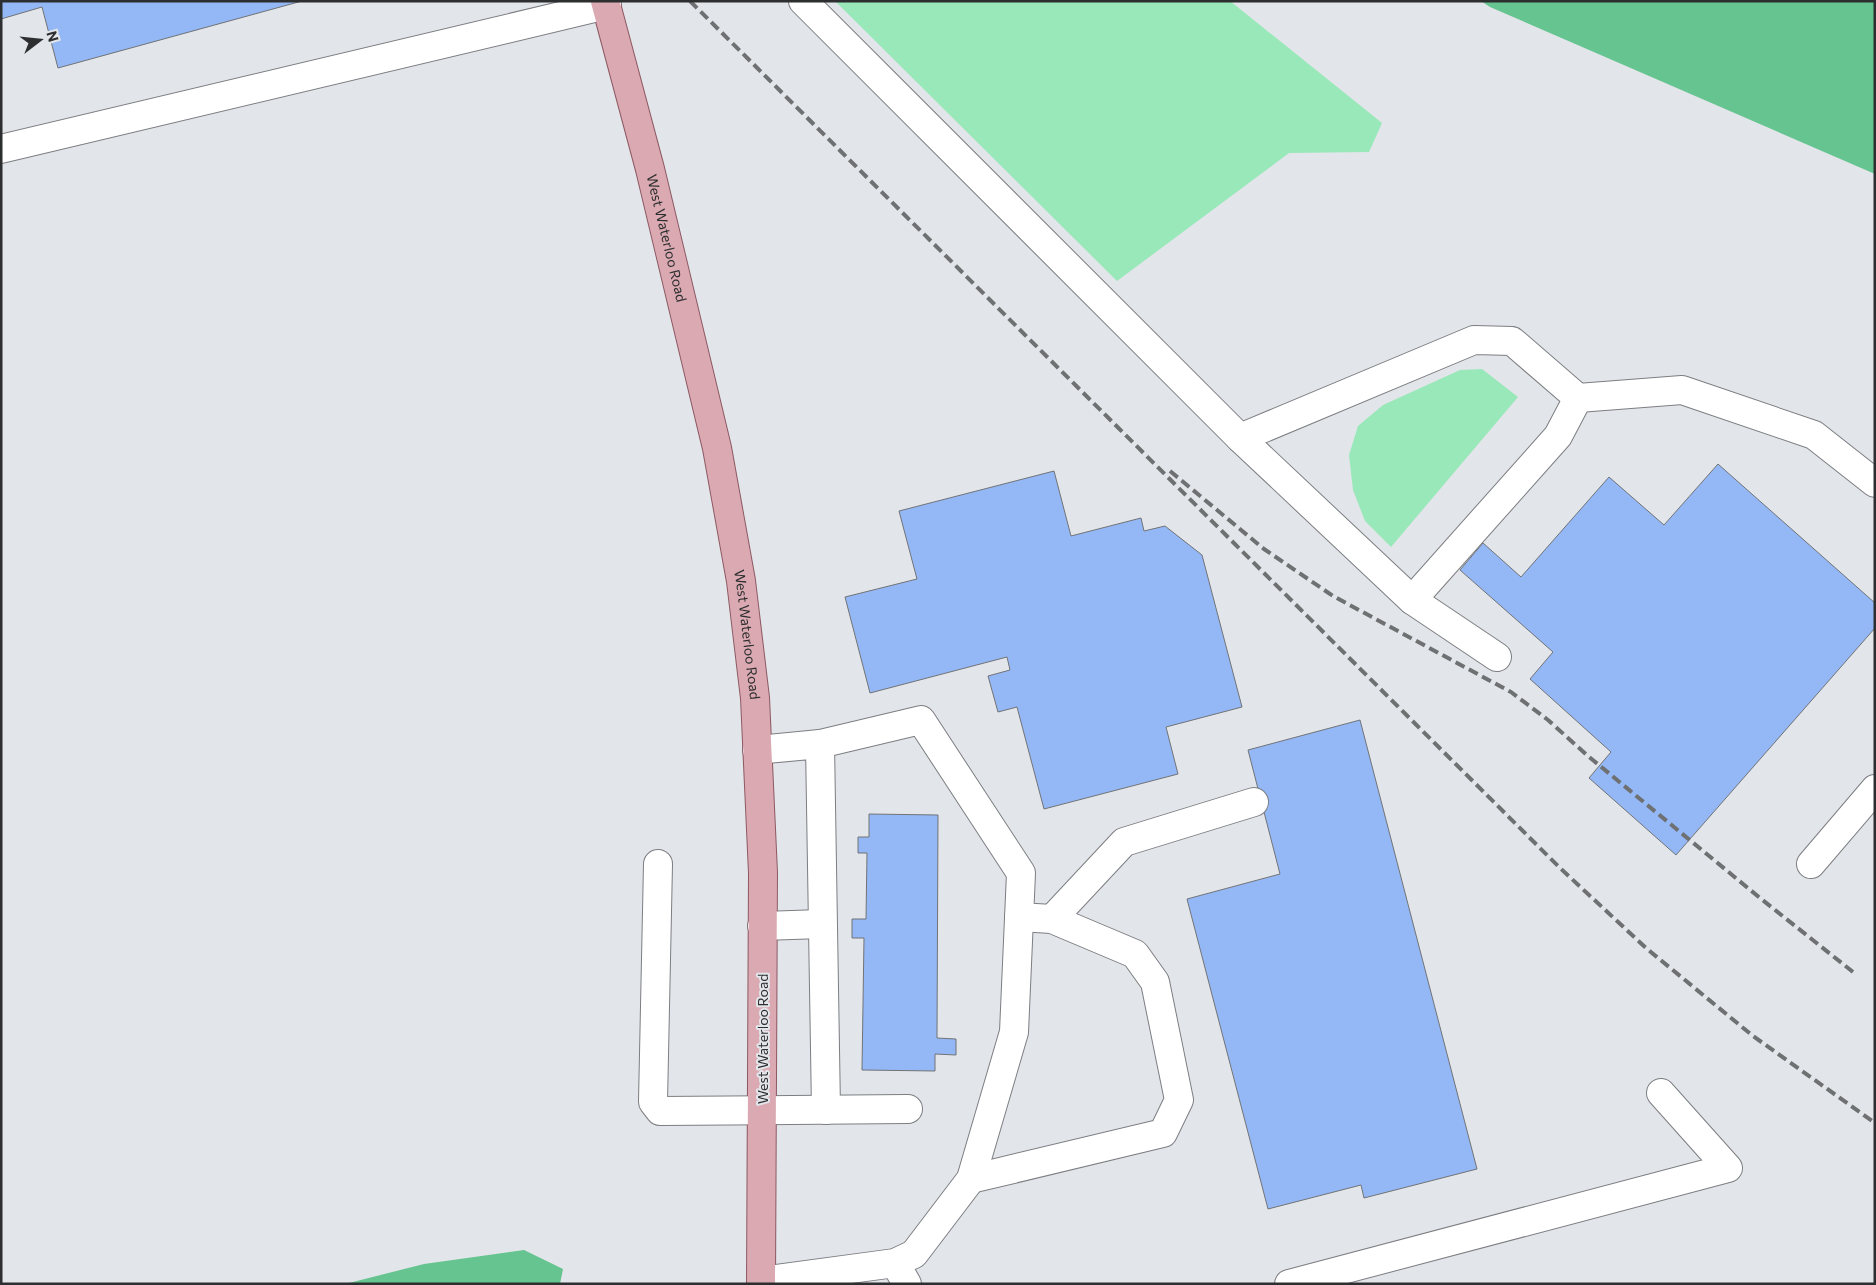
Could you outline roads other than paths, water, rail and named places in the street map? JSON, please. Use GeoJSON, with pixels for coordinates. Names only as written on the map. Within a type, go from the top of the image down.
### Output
{"type":"FeatureCollection","features":[{"type":"Feature","properties":{"kind":"main road","name":"West Waterloo Road"},"geometry":{"type":"LineString","coordinates":[[606,3],[650,169],[717,448],[741,581],[754,698],[762,863],[761,1282]]}},
{"type":"Feature","properties":{"kind":"lane"},"geometry":{"type":"LineString","coordinates":[[802,1],[1240,438],[1412,600],[1497,658]]}},
{"type":"Feature","properties":{"kind":"lane"},"geometry":{"type":"LineString","coordinates":[[1,149],[606,3]]}},
{"type":"Feature","properties":{"kind":"lane"},"geometry":{"type":"LineString","coordinates":[[1240,438],[1474,340],[1512,341],[1578,398],[1682,390],[1814,435],[1875,483]]}},
{"type":"Feature","properties":{"kind":"lane"},"geometry":{"type":"LineString","coordinates":[[1412,600],[1558,436],[1578,398]]}},
{"type":"Feature","properties":{"kind":"lane"},"geometry":{"type":"LineString","coordinates":[[757,750],[820,744],[922,720],[1021,873],[1014,1032],[971,1179],[901,1274],[761,1282]]}},
{"type":"Feature","properties":{"kind":"lane"},"geometry":{"type":"LineString","coordinates":[[820,744],[826,1110]]}},
{"type":"Feature","properties":{"kind":"lane"},"geometry":{"type":"LineString","coordinates":[[1811,864],[1875,789]]}},
{"type":"Feature","properties":{"kind":"lane"},"geometry":{"type":"LineString","coordinates":[[1052,919],[1124,842],[1254,802]]}},
{"type":"Feature","properties":{"kind":"lane"},"geometry":{"type":"LineString","coordinates":[[658,864],[653,1102],[660,1111],[908,1110]]}},
{"type":"Feature","properties":{"kind":"lane"},"geometry":{"type":"LineString","coordinates":[[971,1179],[1163,1133],[1179,1100],[1155,982],[1135,954],[1052,919],[1019,917]]}},
{"type":"Feature","properties":{"kind":"lane"},"geometry":{"type":"LineString","coordinates":[[762,926],[822,924]]}},
{"type":"Feature","properties":{"kind":"lane"},"geometry":{"type":"LineString","coordinates":[[1289,1284],[1728,1168],[1661,1093]]}},
{"type":"Feature","properties":{"kind":"railway"},"geometry":{"type":"LineString","coordinates":[[690,1],[1559,867],[1646,948],[1753,1036],[1875,1123]]}},
{"type":"Feature","properties":{"kind":"railway"},"geometry":{"type":"LineString","coordinates":[[1170,471],[1264,549],[1333,596],[1511,692],[1548,720],[1588,756],[1853,972]]}}]}
